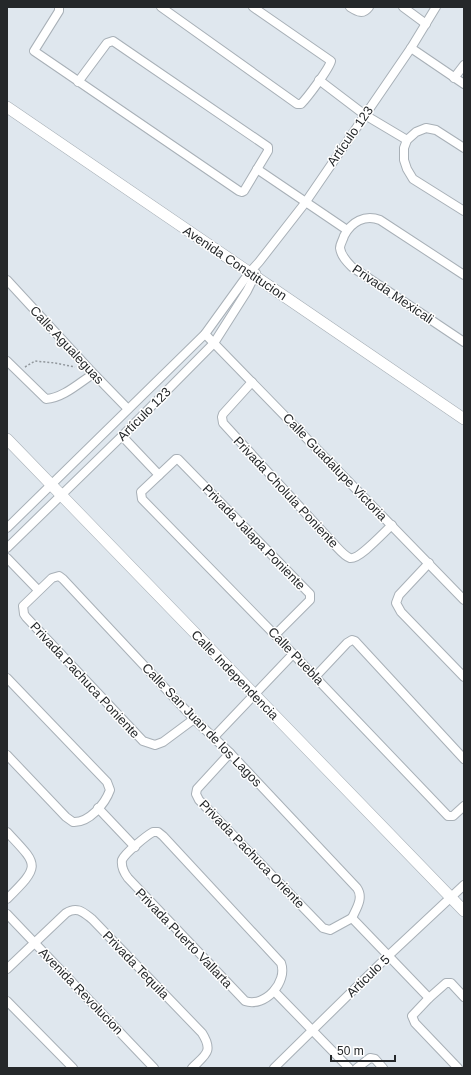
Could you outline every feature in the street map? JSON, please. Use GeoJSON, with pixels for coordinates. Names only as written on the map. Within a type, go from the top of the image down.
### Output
{"type":"FeatureCollection","features":[{"type":"Feature","properties":{"kind":"street"},"geometry":{"type":"LineString","coordinates":[[59,7],[59,11],[34,51],[78,82],[239,191],[244,191],[268,151],[268,147],[112,41],[107,43],[78,82]]}},
{"type":"Feature","properties":{"kind":"street"},"geometry":{"type":"LineString","coordinates":[[161,7],[298,104],[302,103],[330,65],[329,59],[253,7]]}},
{"type":"Feature","properties":{"kind":"street"},"geometry":{"type":"LineString","coordinates":[[350,7],[362,13],[369,7]]}},
{"type":"Feature","properties":{"kind":"street"},"geometry":{"type":"LineString","coordinates":[[403,7],[426,24]]}},
{"type":"Feature","properties":{"kind":"street","name":"Artículo 123"},"geometry":{"type":"LineString","coordinates":[[7,548],[122,436],[214,343],[259,262],[305,202],[411,48],[436,7]]}},
{"type":"Feature","properties":{"kind":"street"},"geometry":{"type":"LineString","coordinates":[[411,48],[464,84]]}},
{"type":"Feature","properties":{"kind":"street"},"geometry":{"type":"LineString","coordinates":[[454,78],[464,65]]}},
{"type":"Feature","properties":{"kind":"street"},"geometry":{"type":"LineString","coordinates":[[319,80],[365,115],[406,140]]}},
{"type":"Feature","properties":{"kind":"street","name":"Avenida Constitucion"},"geometry":{"type":"LineString","coordinates":[[7,106],[464,419]]}},
{"type":"Feature","properties":{"kind":"street"},"geometry":{"type":"LineString","coordinates":[[464,148],[436,130],[430,128],[421,129],[406,140],[404,148],[404,160],[413,179],[464,211]]}},
{"type":"Feature","properties":{"kind":"street"},"geometry":{"type":"LineString","coordinates":[[257,169],[347,230],[357,221],[375,217],[464,275]]}},
{"type":"Feature","properties":{"kind":"street","name":"Privada Mexicali"},"geometry":{"type":"LineString","coordinates":[[347,230],[340,248],[346,261],[352,267],[464,342]]}},
{"type":"Feature","properties":{"kind":"street","name":"Artículo 123"},"geometry":{"type":"LineString","coordinates":[[7,528],[205,334],[252,275]]}},
{"type":"Feature","properties":{"kind":"street","name":"Calle Agualeguas"},"geometry":{"type":"LineString","coordinates":[[7,280],[91,372],[128,409]]}},
{"type":"Feature","properties":{"kind":"street","name":"Calle Guadalupe Victoria"},"geometry":{"type":"LineString","coordinates":[[205,334],[464,600]]}},
{"type":"Feature","properties":{"kind":"street"},"geometry":{"type":"LineString","coordinates":[[7,361],[46,398],[59,396],[91,372]]}},
{"type":"Feature","properties":{"kind":"street","name":"Privada Cholula Poniente"},"geometry":{"type":"LineString","coordinates":[[252,382],[223,414],[223,423],[333,543],[348,557],[354,558],[392,525]]}},
{"type":"Feature","properties":{"kind":"street"},"geometry":{"type":"LineString","coordinates":[[122,436],[159,475]]}},
{"type":"Feature","properties":{"kind":"street","name":"Calle Independencia"},"geometry":{"type":"LineString","coordinates":[[7,439],[464,911]]}},
{"type":"Feature","properties":{"kind":"street","name":"Privada Jalapa Poniente"},"geometry":{"type":"LineString","coordinates":[[159,475],[173,460],[178,459],[310,594],[310,600],[275,635]]}},
{"type":"Feature","properties":{"kind":"street","name":"Calle Puebla"},"geometry":{"type":"LineString","coordinates":[[159,475],[142,492],[142,498],[451,817],[464,806]]}},
{"type":"Feature","properties":{"kind":"street"},"geometry":{"type":"LineString","coordinates":[[7,558],[38,590]]}},
{"type":"Feature","properties":{"kind":"street"},"geometry":{"type":"LineString","coordinates":[[429,563],[399,595],[396,602],[401,612],[464,677]]}},
{"type":"Feature","properties":{"kind":"street","name":"Calle San Juan de los Lagos"},"geometry":{"type":"LineString","coordinates":[[38,590],[55,576],[63,579],[194,719],[214,737],[357,888],[360,895],[352,918]]}},
{"type":"Feature","properties":{"kind":"street","name":"Privada Pachuca Poniente"},"geometry":{"type":"LineString","coordinates":[[38,590],[23,606],[26,617],[143,741],[155,745],[162,742],[194,719]]}},
{"type":"Feature","properties":{"kind":"street"},"geometry":{"type":"LineString","coordinates":[[315,677],[347,643],[352,640],[354,641],[464,758]]}},
{"type":"Feature","properties":{"kind":"street"},"geometry":{"type":"LineString","coordinates":[[214,737],[294,654]]}},
{"type":"Feature","properties":{"kind":"street"},"geometry":{"type":"LineString","coordinates":[[7,678],[107,782],[110,790],[98,808],[82,821],[73,822],[66,817],[7,755]]}},
{"type":"Feature","properties":{"kind":"street","name":"Privada Pachuca Oriente"},"geometry":{"type":"LineString","coordinates":[[230,754],[197,789],[196,794],[199,800],[323,928],[330,930],[352,918]]}},
{"type":"Feature","properties":{"kind":"street"},"geometry":{"type":"LineString","coordinates":[[98,808],[135,847]]}},
{"type":"Feature","properties":{"kind":"street"},"geometry":{"type":"LineString","coordinates":[[7,832],[26,853],[33,866],[31,873],[25,881],[7,899]]}},
{"type":"Feature","properties":{"kind":"street","name":"Privada Puerto Vallarta"},"geometry":{"type":"LineString","coordinates":[[153,832],[158,832],[163,836],[281,963],[283,968],[282,974],[280,982],[274,991],[262,1000],[253,1003],[245,1001],[142,893],[124,872],[122,864],[123,859],[153,832]]}},
{"type":"Feature","properties":{"kind":"street","name":"Articulo 5"},"geometry":{"type":"LineString","coordinates":[[274,1068],[388,956],[464,885]]}},
{"type":"Feature","properties":{"kind":"street","name":"Privada Tequila"},"geometry":{"type":"LineString","coordinates":[[34,942],[72,909],[78,910],[92,919],[202,1033],[207,1042],[208,1049],[206,1055],[192,1068]]}},
{"type":"Feature","properties":{"kind":"street","name":"Avenida Revolucion"},"geometry":{"type":"LineString","coordinates":[[7,914],[154,1068]]}},
{"type":"Feature","properties":{"kind":"street"},"geometry":{"type":"LineString","coordinates":[[352,918],[429,998]]}},
{"type":"Feature","properties":{"kind":"street"},"geometry":{"type":"LineString","coordinates":[[7,969],[34,942]]}},
{"type":"Feature","properties":{"kind":"street"},"geometry":{"type":"LineString","coordinates":[[458,1068],[415,1024],[412,1018],[429,998],[444,984],[449,982],[464,997]]}},
{"type":"Feature","properties":{"kind":"street"},"geometry":{"type":"LineString","coordinates":[[274,991],[311,1031],[349,1068]]}},
{"type":"Feature","properties":{"kind":"street"},"geometry":{"type":"LineString","coordinates":[[7,1000],[73,1068]]}},
{"type":"Feature","properties":{"kind":"street"},"geometry":{"type":"LineString","coordinates":[[357,1068],[370,1058],[375,1059],[384,1068]]}},
{"type":"Feature","properties":{"kind":"path"},"geometry":{"type":"LineString","coordinates":[[16,370],[35,361],[54,363],[91,372]]}}]}
